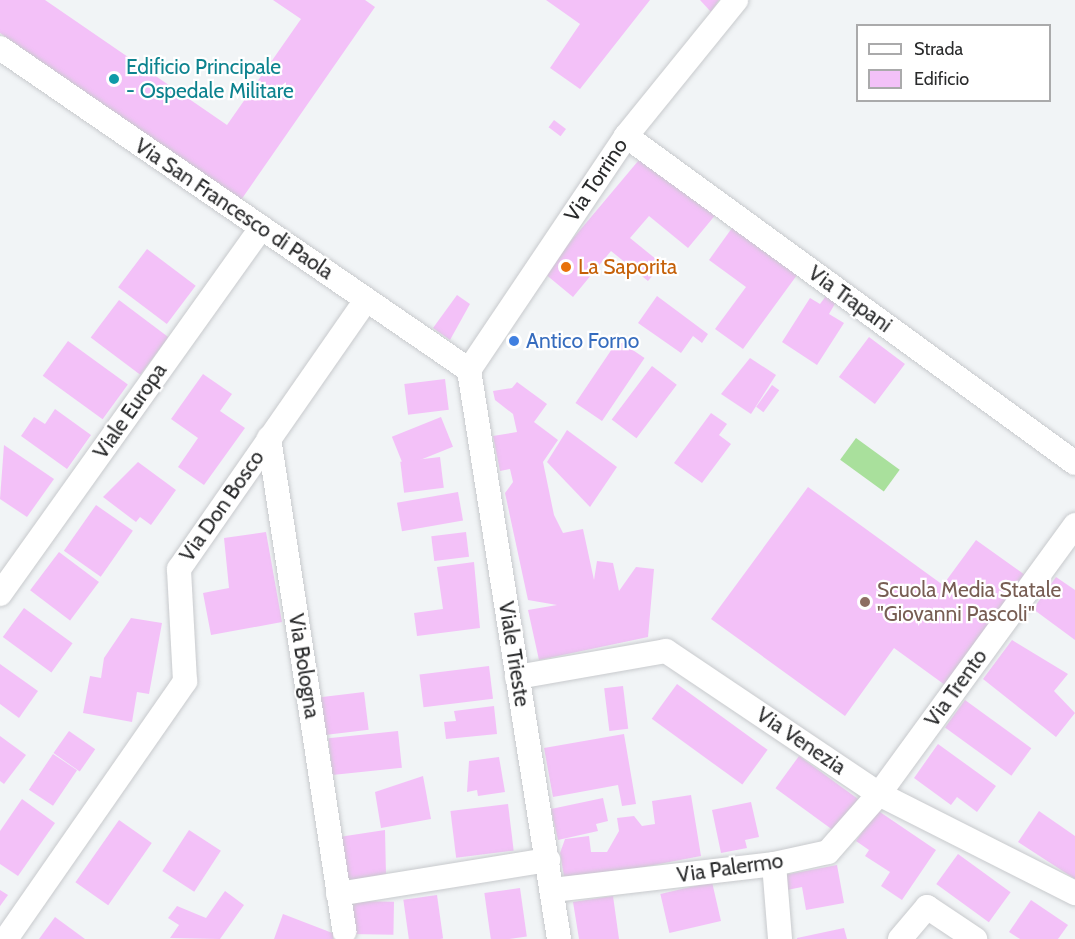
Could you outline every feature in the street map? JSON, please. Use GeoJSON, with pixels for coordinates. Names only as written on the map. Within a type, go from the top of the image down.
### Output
{"type":"FeatureCollection","features":[{"type":"Feature","properties":{"kind":"street","name":"Via Torrino"},"geometry":{"type":"LineString","coordinates":[[469,370],[626,136],[736,0]]}},
{"type":"Feature","properties":{"kind":"street","name":"Via San Francesco di Paola"},"geometry":{"type":"LineString","coordinates":[[0,48],[469,370]]}},
{"type":"Feature","properties":{"kind":"street","name":"Via Trapani"},"geometry":{"type":"LineString","coordinates":[[626,136],[1075,463]]}},
{"type":"Feature","properties":{"kind":"street","name":"Viale Europa"},"geometry":{"type":"LineString","coordinates":[[0,594],[261,228]]}},
{"type":"Feature","properties":{"kind":"street","name":"Via Don Bosco"},"geometry":{"type":"LineString","coordinates":[[6,939],[185,681],[178,569],[366,300]]}},
{"type":"Feature","properties":{"kind":"street","name":"Viale Trieste"},"geometry":{"type":"LineString","coordinates":[[469,370],[559,939]]}},
{"type":"Feature","properties":{"kind":"street","name":"Via Bologna"},"geometry":{"type":"LineString","coordinates":[[269,438],[344,931]]}},
{"type":"Feature","properties":{"kind":"street","name":"Via Trento"},"geometry":{"type":"LineString","coordinates":[[879,794],[1075,525]]}},
{"type":"Feature","properties":{"kind":"street","name":"Via Venezia"},"geometry":{"type":"LineString","coordinates":[[517,677],[666,651],[879,794],[1075,893]]}},
{"type":"Feature","properties":{"kind":"street","name":"Via Palermo"},"geometry":{"type":"LineString","coordinates":[[553,890],[774,864],[828,852],[879,794]]}},
{"type":"Feature","properties":{"kind":"street"},"geometry":{"type":"LineString","coordinates":[[338,894],[548,860]]}},
{"type":"Feature","properties":{"kind":"street"},"geometry":{"type":"LineString","coordinates":[[774,864],[780,939]]}},
{"type":"Feature","properties":{"kind":"street"},"geometry":{"type":"LineString","coordinates":[[900,939],[927,907],[975,939]]}},
{"type":"Feature","properties":{"kind":"green space"},"geometry":{"type":"Polygon","coordinates":[[[856,438],[900,470],[884,492],[840,460],[856,438]]]}},
{"type":"Feature","properties":{"kind":"building","name":"Edificio Principale - Ospedale Militare"},"geometry":{"type":"Polygon","coordinates":[[[0,0],[45,0],[227,125],[301,19],[273,0],[365,0],[375,7],[241,200],[0,33],[0,0]]]}},
{"type":"Feature","properties":{"kind":"building"},"geometry":{"type":"Polygon","coordinates":[[[546,0],[650,0],[580,89],[550,68],[580,24],[546,0]]]}},
{"type":"Feature","properties":{"kind":"building"},"geometry":{"type":"Polygon","coordinates":[[[700,0],[719,0],[711,12],[700,0]]]}},
{"type":"Feature","properties":{"kind":"building"},"geometry":{"type":"Polygon","coordinates":[[[554,120],[566,129],[561,136],[549,127],[554,120]]]}},
{"type":"Feature","properties":{"kind":"building"},"geometry":{"type":"Polygon","coordinates":[[[644,154],[717,213],[688,248],[649,216],[630,238],[662,264],[648,281],[611,251],[573,297],[544,273],[644,154]]]}},
{"type":"Feature","properties":{"kind":"building"},"geometry":{"type":"Polygon","coordinates":[[[732,228],[797,275],[743,349],[715,329],[746,287],[709,260],[732,228]]]}},
{"type":"Feature","properties":{"kind":"building"},"geometry":{"type":"Polygon","coordinates":[[[147,249],[196,286],[167,324],[118,287],[147,249]]]}},
{"type":"Feature","properties":{"kind":"building"},"geometry":{"type":"Polygon","coordinates":[[[457,295],[470,304],[450,340],[433,328],[457,295]]]}},
{"type":"Feature","properties":{"kind":"building"},"geometry":{"type":"Polygon","coordinates":[[[657,296],[708,334],[702,343],[693,336],[681,353],[638,323],[657,296]]]}},
{"type":"Feature","properties":{"kind":"building"},"geometry":{"type":"Polygon","coordinates":[[[826,296],[836,302],[829,314],[844,323],[817,365],[782,342],[810,298],[820,304],[826,296]]]}},
{"type":"Feature","properties":{"kind":"building"},"geometry":{"type":"Polygon","coordinates":[[[119,300],[169,337],[140,375],[91,338],[119,300]]]}},
{"type":"Feature","properties":{"kind":"building"},"geometry":{"type":"Polygon","coordinates":[[[869,337],[905,364],[875,404],[839,377],[869,337]]]}},
{"type":"Feature","properties":{"kind":"building"},"geometry":{"type":"Polygon","coordinates":[[[618,340],[645,358],[602,421],[576,403],[618,340]]]}},
{"type":"Feature","properties":{"kind":"building"},"geometry":{"type":"Polygon","coordinates":[[[68,341],[128,384],[103,419],[43,376],[68,341]]]}},
{"type":"Feature","properties":{"kind":"building"},"geometry":{"type":"Polygon","coordinates":[[[750,358],[776,375],[751,414],[721,394],[750,358]]]}},
{"type":"Feature","properties":{"kind":"building"},"geometry":{"type":"Polygon","coordinates":[[[652,366],[677,385],[636,438],[612,420],[652,366]]]}},
{"type":"Feature","properties":{"kind":"building"},"geometry":{"type":"Polygon","coordinates":[[[203,374],[232,394],[220,411],[245,428],[204,485],[178,467],[198,438],[171,419],[203,374]]]}},
{"type":"Feature","properties":{"kind":"building"},"geometry":{"type":"Polygon","coordinates":[[[445,379],[449,410],[408,415],[404,384],[445,379]]]}},
{"type":"Feature","properties":{"kind":"building"},"geometry":{"type":"Polygon","coordinates":[[[517,382],[547,404],[534,422],[558,440],[543,462],[554,515],[563,533],[583,529],[594,580],[597,561],[613,563],[619,591],[636,567],[654,569],[648,637],[539,660],[528,610],[557,605],[528,600],[505,493],[513,482],[510,469],[500,471],[493,436],[517,432],[513,414],[495,400],[493,391],[512,388],[517,382]]]}},
{"type":"Feature","properties":{"kind":"building"},"geometry":{"type":"Polygon","coordinates":[[[772,385],[779,390],[763,412],[756,407],[772,385]]]}},
{"type":"Feature","properties":{"kind":"building"},"geometry":{"type":"Polygon","coordinates":[[[55,409],[91,435],[67,469],[21,436],[34,417],[45,424],[55,409]]]}},
{"type":"Feature","properties":{"kind":"building"},"geometry":{"type":"Polygon","coordinates":[[[711,413],[727,424],[719,435],[731,444],[702,483],[674,463],[711,413]]]}},
{"type":"Feature","properties":{"kind":"building"},"geometry":{"type":"Polygon","coordinates":[[[441,417],[453,447],[404,467],[392,437],[441,417]]]}},
{"type":"Feature","properties":{"kind":"building"},"geometry":{"type":"Polygon","coordinates":[[[567,430],[617,467],[590,507],[547,462],[567,430]]]}},
{"type":"Feature","properties":{"kind":"building"},"geometry":{"type":"Polygon","coordinates":[[[4,445],[54,479],[27,517],[0,499],[4,445]]]}},
{"type":"Feature","properties":{"kind":"building"},"geometry":{"type":"Polygon","coordinates":[[[440,457],[444,488],[404,493],[400,462],[440,457]]]}},
{"type":"Feature","properties":{"kind":"building"},"geometry":{"type":"Polygon","coordinates":[[[138,462],[176,490],[151,525],[140,517],[136,522],[103,497],[138,462]]]}},
{"type":"Feature","properties":{"kind":"building","name":"Scuola Media Statale \"Giovanni Pascoli\""},"geometry":{"type":"Polygon","coordinates":[[[808,487],[943,585],[976,540],[1025,575],[945,685],[894,648],[845,716],[711,619],[808,487]]]}},
{"type":"Feature","properties":{"kind":"building"},"geometry":{"type":"Polygon","coordinates":[[[458,492],[463,521],[402,531],[397,503],[458,492]]]}},
{"type":"Feature","properties":{"kind":"building"},"geometry":{"type":"Polygon","coordinates":[[[96,505],[133,531],[101,577],[64,551],[96,505]]]}},
{"type":"Feature","properties":{"kind":"building"},"geometry":{"type":"Polygon","coordinates":[[[266,532],[282,622],[211,635],[203,593],[229,588],[224,538],[266,532]]]}},
{"type":"Feature","properties":{"kind":"building"},"geometry":{"type":"Polygon","coordinates":[[[466,532],[469,557],[434,561],[431,536],[466,532]]]}},
{"type":"Feature","properties":{"kind":"building"},"geometry":{"type":"Polygon","coordinates":[[[59,552],[99,582],[70,620],[30,590],[59,552]]]}},
{"type":"Feature","properties":{"kind":"building"},"geometry":{"type":"Polygon","coordinates":[[[474,562],[480,628],[417,636],[414,613],[443,609],[437,567],[474,562]]]}},
{"type":"Feature","properties":{"kind":"building"},"geometry":{"type":"Polygon","coordinates":[[[1056,577],[1075,590],[1075,640],[1033,609],[1056,577]]]}},
{"type":"Feature","properties":{"kind":"building"},"geometry":{"type":"Polygon","coordinates":[[[24,608],[73,643],[51,672],[3,637],[24,608]]]}},
{"type":"Feature","properties":{"kind":"building"},"geometry":{"type":"Polygon","coordinates":[[[131,618],[162,623],[149,694],[137,692],[132,722],[83,713],[90,676],[101,678],[104,658],[131,618]]]}},
{"type":"Feature","properties":{"kind":"building"},"geometry":{"type":"Polygon","coordinates":[[[1012,640],[1068,674],[1054,691],[1075,713],[1056,737],[983,679],[1012,640]]]}},
{"type":"Feature","properties":{"kind":"building"},"geometry":{"type":"Polygon","coordinates":[[[0,664],[38,691],[19,718],[0,704],[0,664]]]}},
{"type":"Feature","properties":{"kind":"building"},"geometry":{"type":"Polygon","coordinates":[[[489,666],[493,699],[424,707],[420,675],[489,666]]]}},
{"type":"Feature","properties":{"kind":"building"},"geometry":{"type":"Polygon","coordinates":[[[677,684],[768,750],[742,785],[652,719],[677,684]]]}},
{"type":"Feature","properties":{"kind":"building"},"geometry":{"type":"Polygon","coordinates":[[[623,686],[628,729],[609,731],[604,688],[623,686]]]}},
{"type":"Feature","properties":{"kind":"building"},"geometry":{"type":"Polygon","coordinates":[[[364,692],[369,730],[325,735],[320,697],[364,692]]]}},
{"type":"Feature","properties":{"kind":"building"},"geometry":{"type":"Polygon","coordinates":[[[965,700],[1031,748],[1011,776],[945,728],[965,700]]]}},
{"type":"Feature","properties":{"kind":"building"},"geometry":{"type":"Polygon","coordinates":[[[494,706],[497,734],[446,739],[444,722],[456,721],[454,711],[494,706]]]}},
{"type":"Feature","properties":{"kind":"building"},"geometry":{"type":"Polygon","coordinates":[[[69,731],[95,749],[80,771],[54,753],[69,731]]]}},
{"type":"Feature","properties":{"kind":"building"},"geometry":{"type":"Polygon","coordinates":[[[398,731],[402,768],[332,775],[328,738],[398,731]]]}},
{"type":"Feature","properties":{"kind":"building"},"geometry":{"type":"Polygon","coordinates":[[[624,734],[636,804],[622,806],[618,785],[553,797],[544,748],[624,734]]]}},
{"type":"Feature","properties":{"kind":"building"},"geometry":{"type":"Polygon","coordinates":[[[0,736],[26,755],[4,784],[0,781],[0,736]]]}},
{"type":"Feature","properties":{"kind":"building"},"geometry":{"type":"Polygon","coordinates":[[[938,744],[996,786],[977,812],[957,797],[951,805],[914,778],[938,744]]]}},
{"type":"Feature","properties":{"kind":"building"},"geometry":{"type":"Polygon","coordinates":[[[53,754],[77,770],[53,806],[29,790],[53,754]]]}},
{"type":"Feature","properties":{"kind":"building"},"geometry":{"type":"Polygon","coordinates":[[[799,756],[858,799],[835,831],[775,788],[799,756]]]}},
{"type":"Feature","properties":{"kind":"building"},"geometry":{"type":"Polygon","coordinates":[[[499,757],[505,792],[478,796],[477,790],[467,792],[469,761],[499,757]]]}},
{"type":"Feature","properties":{"kind":"building"},"geometry":{"type":"Polygon","coordinates":[[[423,776],[431,819],[381,828],[375,792],[423,776]]]}},
{"type":"Feature","properties":{"kind":"building"},"geometry":{"type":"Polygon","coordinates":[[[691,795],[701,856],[565,882],[560,853],[565,839],[589,836],[591,852],[607,852],[619,831],[617,818],[634,816],[642,826],[655,824],[652,801],[691,795]]]}},
{"type":"Feature","properties":{"kind":"building"},"geometry":{"type":"Polygon","coordinates":[[[603,798],[608,821],[596,824],[598,831],[558,840],[551,809],[603,798]]]}},
{"type":"Feature","properties":{"kind":"building"},"geometry":{"type":"Polygon","coordinates":[[[22,799],[55,823],[18,876],[0,864],[0,831],[22,799]]]}},
{"type":"Feature","properties":{"kind":"building"},"geometry":{"type":"Polygon","coordinates":[[[751,802],[759,837],[745,840],[747,848],[721,853],[712,810],[751,802]]]}},
{"type":"Feature","properties":{"kind":"building"},"geometry":{"type":"Polygon","coordinates":[[[508,804],[514,851],[456,858],[450,811],[508,804]]]}},
{"type":"Feature","properties":{"kind":"building"},"geometry":{"type":"Polygon","coordinates":[[[877,810],[936,850],[902,900],[881,886],[890,872],[865,856],[869,850],[856,841],[877,810]]]}},
{"type":"Feature","properties":{"kind":"building"},"geometry":{"type":"Polygon","coordinates":[[[1039,811],[1075,836],[1075,879],[1018,842],[1039,811]]]}},
{"type":"Feature","properties":{"kind":"building"},"geometry":{"type":"Polygon","coordinates":[[[119,820],[152,843],[108,905],[75,882],[119,820]]]}},
{"type":"Feature","properties":{"kind":"building"},"geometry":{"type":"Polygon","coordinates":[[[189,830],[221,851],[194,892],[162,871],[189,830]]]}},
{"type":"Feature","properties":{"kind":"building"},"geometry":{"type":"Polygon","coordinates":[[[385,830],[386,876],[346,883],[339,837],[385,830]]]}},
{"type":"Feature","properties":{"kind":"building"},"geometry":{"type":"Polygon","coordinates":[[[958,854],[1011,892],[989,922],[936,884],[958,854]]]}},
{"type":"Feature","properties":{"kind":"building"},"geometry":{"type":"Polygon","coordinates":[[[837,865],[844,903],[806,910],[802,887],[782,891],[779,876],[837,865]]]}},
{"type":"Feature","properties":{"kind":"building"},"geometry":{"type":"Polygon","coordinates":[[[712,882],[721,921],[669,933],[660,894],[712,882]]]}},
{"type":"Feature","properties":{"kind":"building"},"geometry":{"type":"Polygon","coordinates":[[[520,888],[527,937],[491,939],[484,893],[520,888]]]}},
{"type":"Feature","properties":{"kind":"building"},"geometry":{"type":"Polygon","coordinates":[[[0,890],[8,895],[0,906],[0,890]]]}},
{"type":"Feature","properties":{"kind":"building"},"geometry":{"type":"Polygon","coordinates":[[[225,891],[244,905],[220,939],[170,938],[179,925],[168,918],[177,906],[206,918],[225,891]]]}},
{"type":"Feature","properties":{"kind":"building"},"geometry":{"type":"Polygon","coordinates":[[[437,895],[443,939],[409,939],[403,900],[437,895]]]}},
{"type":"Feature","properties":{"kind":"building"},"geometry":{"type":"Polygon","coordinates":[[[613,896],[619,939],[579,939],[573,902],[613,896]]]}},
{"type":"Feature","properties":{"kind":"building"},"geometry":{"type":"Polygon","coordinates":[[[1031,900],[1068,925],[1058,939],[1020,939],[1009,932],[1031,900]]]}},
{"type":"Feature","properties":{"kind":"building"},"geometry":{"type":"Polygon","coordinates":[[[350,901],[394,902],[393,935],[349,934],[350,901]]]}},
{"type":"Feature","properties":{"kind":"building"},"geometry":{"type":"Polygon","coordinates":[[[283,914],[335,934],[333,939],[274,939],[283,914]]]}},
{"type":"Feature","properties":{"kind":"building"},"geometry":{"type":"Polygon","coordinates":[[[55,917],[85,939],[39,939],[55,917]]]}},
{"type":"Feature","properties":{"kind":"building"},"geometry":{"type":"Polygon","coordinates":[[[844,928],[847,939],[797,939],[797,938],[844,928]]]}},
{"type":"Feature","properties":{"kind":"place","name":"Edificio Principale - Ospedale Militare"},"geometry":{"type":"Point","coordinates":[114,79]}},
{"type":"Feature","properties":{"kind":"place","name":"La Saporita"},"geometry":{"type":"Point","coordinates":[566,267]}},
{"type":"Feature","properties":{"kind":"place","name":"Antico Forno"},"geometry":{"type":"Point","coordinates":[514,341]}},
{"type":"Feature","properties":{"kind":"place","name":"Scuola Media Statale \"Giovanni Pascoli\""},"geometry":{"type":"Point","coordinates":[865,602]}}]}
